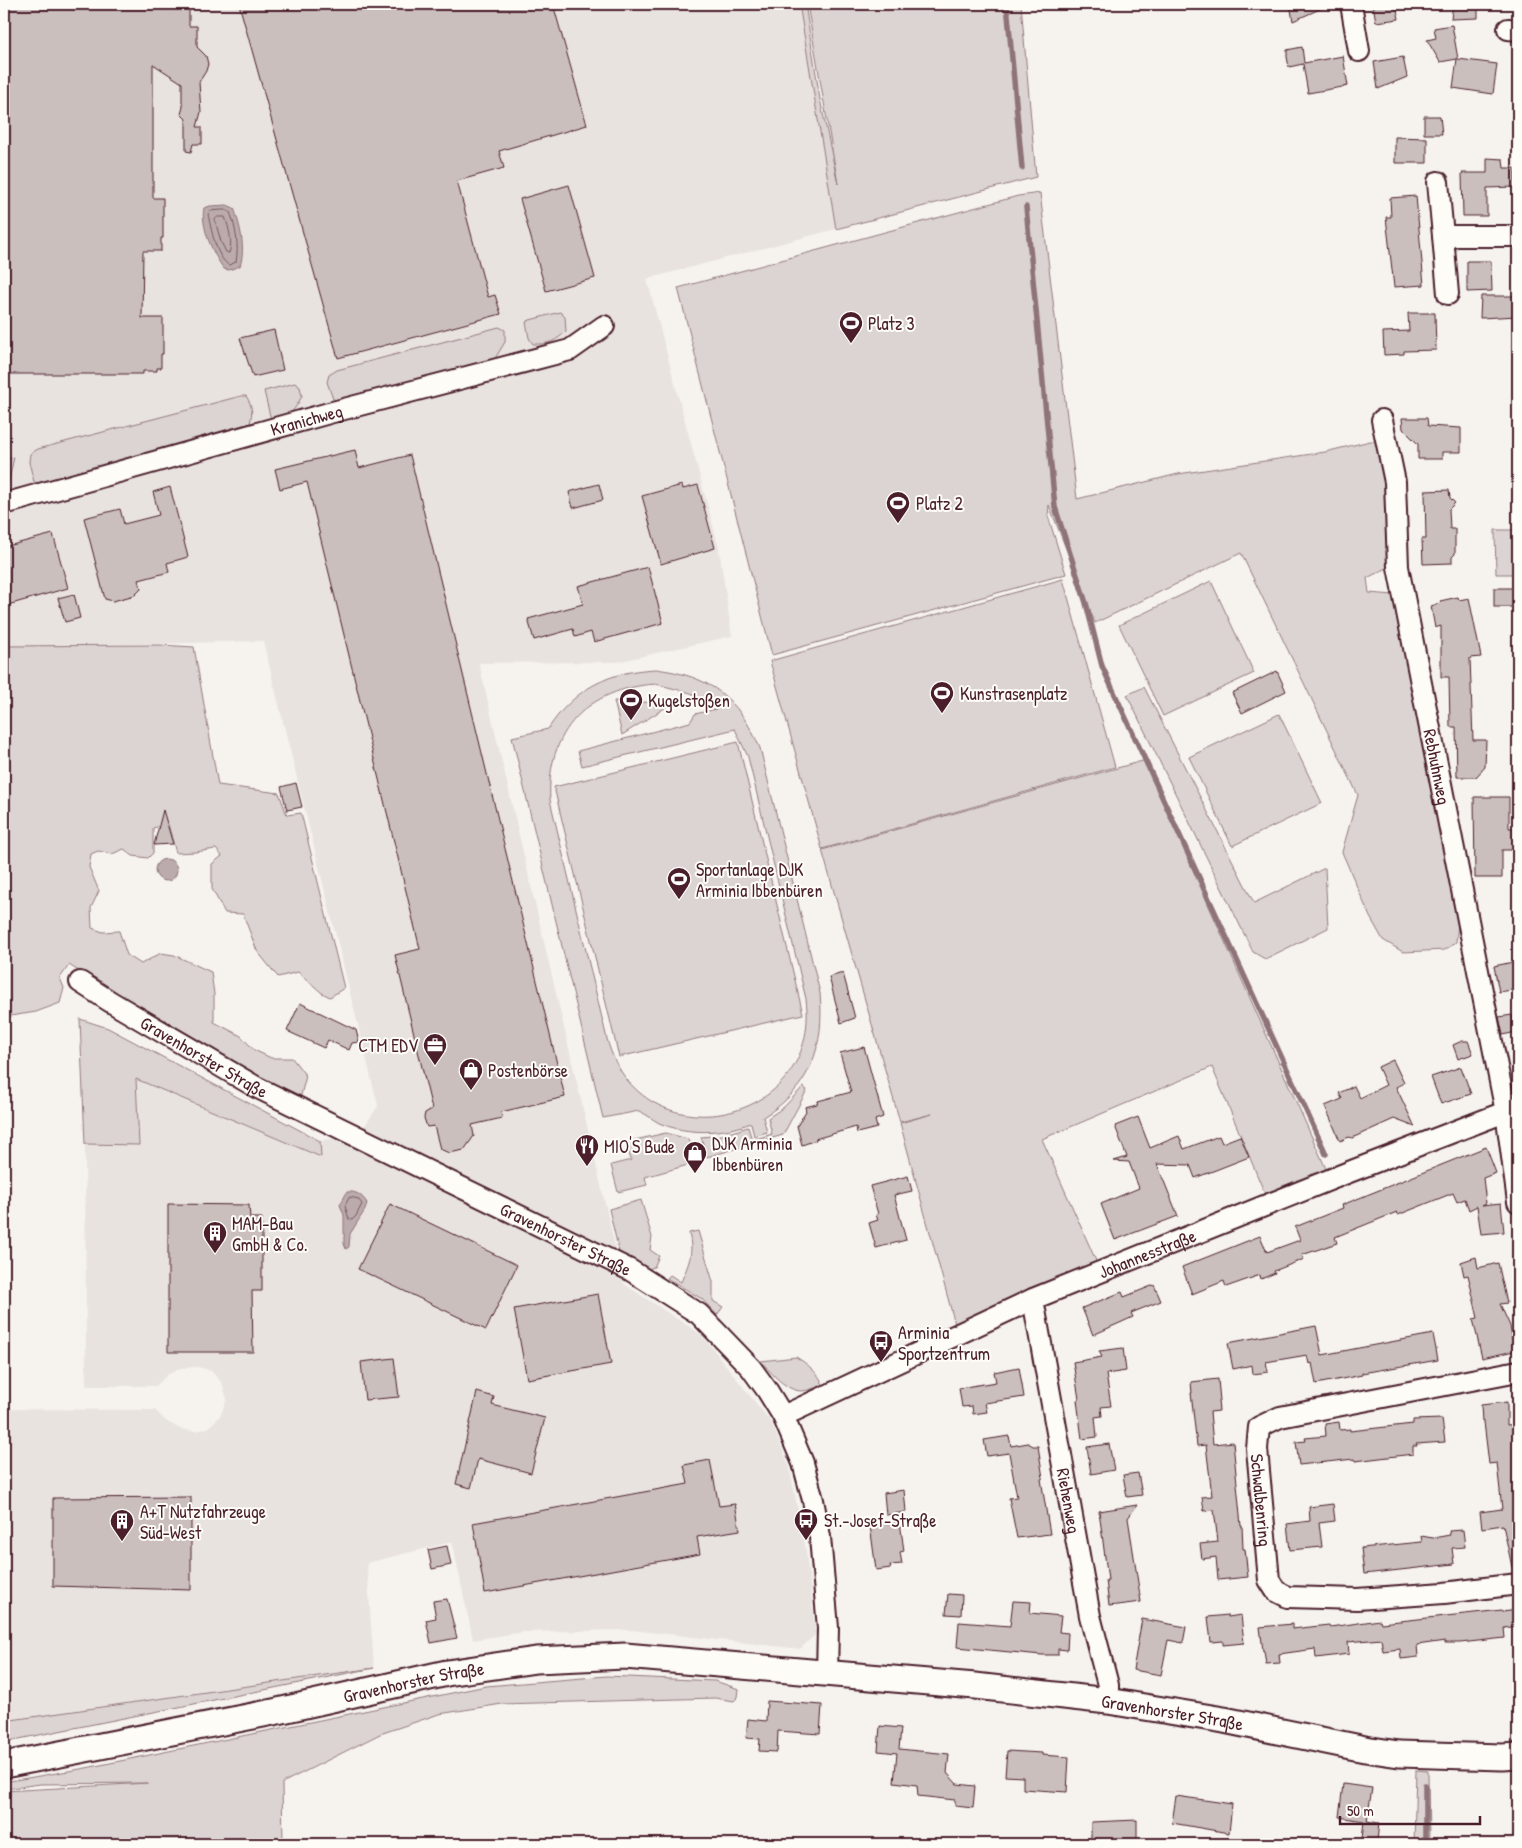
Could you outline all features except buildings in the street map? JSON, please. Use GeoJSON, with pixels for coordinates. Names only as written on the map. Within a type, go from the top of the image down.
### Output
{"type":"FeatureCollection","features":[{"type":"Feature","properties":{"kind":"main road","name":"Gravenhorster Straße"},"geometry":{"type":"LineString","coordinates":[[4,1765],[278,1711],[447,1673],[536,1660],[625,1656],[975,1686],[1108,1701],[1224,1720],[1365,1749],[1399,1754],[1502,1758],[1518,1756]]}},
{"type":"Feature","properties":{"kind":"street"},"geometry":{"type":"LineString","coordinates":[[1350,4],[1359,51]]}},
{"type":"Feature","properties":{"kind":"street"},"geometry":{"type":"LineString","coordinates":[[1438,182],[1448,294]]}},
{"type":"Feature","properties":{"kind":"street"},"geometry":{"type":"LineString","coordinates":[[1443,236],[1518,236]]}},
{"type":"Feature","properties":{"kind":"street","name":"Kranichweg"},"geometry":{"type":"LineString","coordinates":[[4,504],[329,414],[570,350],[604,326]]}},
{"type":"Feature","properties":{"kind":"street","name":"Rebhuhnweg"},"geometry":{"type":"LineString","coordinates":[[1382,420],[1395,482],[1398,567],[1512,1110],[1518,1202]]}},
{"type":"Feature","properties":{"kind":"street","name":"Gravenhorster Straße"},"geometry":{"type":"LineString","coordinates":[[80,982],[256,1087],[630,1270],[699,1314],[751,1368],[767,1390],[783,1416],[803,1463],[820,1537],[828,1628],[827,1674]]}},
{"type":"Feature","properties":{"kind":"street","name":"Johannesstraße"},"geometry":{"type":"LineString","coordinates":[[783,1416],[1033,1299],[1344,1174],[1512,1110]]}},
{"type":"Feature","properties":{"kind":"street","name":"Riehenweg"},"geometry":{"type":"LineString","coordinates":[[1033,1299],[1090,1616],[1108,1685],[1108,1701]]}},
{"type":"Feature","properties":{"kind":"street","name":"Schwalbenring"},"geometry":{"type":"LineString","coordinates":[[1518,1371],[1280,1417],[1259,1426],[1257,1449],[1269,1580],[1276,1591],[1288,1598],[1358,1599],[1444,1593],[1518,1584]]}},
{"type":"Feature","properties":{"kind":"shaded area"},"geometry":{"type":"Polygon","coordinates":[[[4,4],[799,4],[836,229],[647,279],[719,548],[732,636],[617,662],[479,663],[624,1284],[702,1335],[771,1422],[789,1465],[806,1551],[816,1634],[800,1649],[631,1630],[524,1632],[473,1640],[452,1542],[367,1563],[374,1668],[4,1721],[4,1409],[155,1410],[166,1421],[180,1429],[196,1431],[208,1428],[220,1416],[227,1399],[222,1383],[211,1371],[198,1367],[182,1368],[167,1375],[156,1386],[86,1386],[85,1144],[139,1145],[136,1079],[320,1157],[320,1141],[360,1133],[378,1106],[263,641],[4,648],[4,4]]]}},
{"type":"Feature","properties":{"kind":"shaded area"},"geometry":{"type":"Polygon","coordinates":[[[799,4],[805,4],[820,99],[838,184],[807,4],[1021,4],[1036,177],[836,229],[799,4]]]}},
{"type":"Feature","properties":{"kind":"shaded area"},"geometry":{"type":"Polygon","coordinates":[[[1040,193],[1077,499],[1178,474],[1325,452],[1370,441],[1381,442],[1387,486],[1389,567],[1367,578],[1369,593],[1394,595],[1460,907],[1456,942],[1445,950],[1403,952],[1383,940],[1370,917],[1342,852],[1358,795],[1241,553],[1095,623],[1049,505],[1048,516],[1066,574],[772,655],[678,288],[1018,196],[1040,193]]]}},
{"type":"Feature","properties":{"kind":"shaded area"},"geometry":{"type":"Polygon","coordinates":[[[560,312],[565,317],[566,331],[551,342],[533,344],[529,338],[526,322],[560,312]]]}},
{"type":"Feature","properties":{"kind":"shaded area"},"geometry":{"type":"Polygon","coordinates":[[[499,327],[505,330],[505,342],[491,365],[344,403],[333,399],[327,382],[329,375],[337,370],[499,327]]]}},
{"type":"Feature","properties":{"kind":"shaded area"},"geometry":{"type":"Polygon","coordinates":[[[295,383],[300,387],[302,396],[288,415],[274,420],[270,416],[264,391],[295,383]]]}},
{"type":"Feature","properties":{"kind":"shaded area"},"geometry":{"type":"Polygon","coordinates":[[[246,396],[250,402],[251,409],[250,423],[245,426],[62,478],[40,483],[34,482],[29,462],[30,454],[38,449],[246,396]]]}},
{"type":"Feature","properties":{"kind":"shaded area"},"geometry":{"type":"Polygon","coordinates":[[[14,457],[8,485],[4,491],[4,460],[14,457]]]}},
{"type":"Feature","properties":{"kind":"shaded area"},"geometry":{"type":"Polygon","coordinates":[[[1495,530],[1518,530],[1518,574],[1496,574],[1495,530]]]}},
{"type":"Feature","properties":{"kind":"shaded area","name":"Kunstrasenplatz"},"geometry":{"type":"Polygon","coordinates":[[[1063,579],[1115,767],[822,849],[770,661],[1063,579]]]}},
{"type":"Feature","properties":{"kind":"shaded area"},"geometry":{"type":"Polygon","coordinates":[[[1211,581],[1254,673],[1163,716],[1119,625],[1211,581]]]}},
{"type":"Feature","properties":{"kind":"shaded area"},"geometry":{"type":"Polygon","coordinates":[[[160,645],[194,647],[218,785],[279,793],[287,815],[301,813],[344,988],[330,997],[322,993],[298,972],[278,977],[257,951],[243,914],[225,913],[212,889],[212,864],[222,856],[216,849],[176,853],[168,824],[153,828],[153,853],[148,858],[133,856],[124,849],[112,854],[98,851],[91,854],[89,867],[99,891],[91,908],[92,928],[103,932],[119,931],[127,955],[141,964],[161,953],[174,955],[211,972],[214,994],[214,1022],[241,1036],[254,1050],[271,1058],[292,1058],[306,1076],[300,1099],[259,1084],[69,965],[60,978],[64,988],[60,1003],[36,1012],[4,1017],[4,646],[160,645]]]}},
{"type":"Feature","properties":{"kind":"shaded area"},"geometry":{"type":"Polygon","coordinates":[[[656,669],[675,672],[692,677],[720,692],[742,716],[760,748],[820,993],[821,1012],[817,1048],[803,1079],[793,1093],[763,1117],[767,1132],[754,1136],[751,1123],[740,1127],[705,1132],[670,1127],[639,1111],[603,1118],[512,737],[548,729],[569,703],[581,693],[608,678],[656,669]],[[656,684],[632,687],[610,694],[592,704],[576,718],[564,734],[555,753],[551,775],[550,800],[607,1039],[626,1078],[654,1103],[689,1114],[725,1113],[759,1100],[787,1076],[804,1042],[806,999],[748,757],[735,729],[582,766],[578,751],[690,722],[695,714],[716,709],[691,693],[656,684]]]}},
{"type":"Feature","properties":{"kind":"shaded area"},"geometry":{"type":"Polygon","coordinates":[[[1144,687],[1254,903],[1325,868],[1328,928],[1265,959],[1253,952],[1127,695],[1144,687]]]}},
{"type":"Feature","properties":{"kind":"shaded area","name":"Kugelstoßen"},"geometry":{"type":"Polygon","coordinates":[[[671,699],[675,703],[673,706],[668,706],[622,735],[614,701],[667,703],[671,699]]]}},
{"type":"Feature","properties":{"kind":"shaded area"},"geometry":{"type":"Polygon","coordinates":[[[1279,714],[1322,803],[1232,846],[1189,757],[1279,714]]]}},
{"type":"Feature","properties":{"kind":"shaded area","name":"Sportanlage DJK Arminia Ibbenbüren"},"geometry":{"type":"Polygon","coordinates":[[[738,742],[803,1014],[619,1057],[554,787],[738,742]]]}},
{"type":"Feature","properties":{"kind":"shaded area"},"geometry":{"type":"Polygon","coordinates":[[[1146,760],[1155,785],[1327,1171],[1265,1194],[1212,1067],[1042,1139],[1097,1263],[955,1324],[900,1123],[932,1114],[900,1122],[822,850],[1146,760]]]}},
{"type":"Feature","properties":{"kind":"shaded area"},"geometry":{"type":"Polygon","coordinates":[[[80,1019],[108,1028],[320,1141],[321,1157],[136,1079],[139,1145],[85,1144],[80,1019]]]}},
{"type":"Feature","properties":{"kind":"shaded area"},"geometry":{"type":"Polygon","coordinates":[[[803,1087],[807,1090],[783,1135],[707,1157],[701,1137],[722,1135],[748,1127],[752,1140],[772,1134],[768,1118],[784,1107],[803,1087]]]}},
{"type":"Feature","properties":{"kind":"shaded area"},"geometry":{"type":"Polygon","coordinates":[[[666,1133],[688,1139],[695,1163],[645,1177],[647,1185],[618,1192],[611,1165],[631,1160],[626,1142],[666,1133]]]}},
{"type":"Feature","properties":{"kind":"shaded area"},"geometry":{"type":"Polygon","coordinates":[[[641,1200],[652,1237],[650,1250],[659,1256],[654,1267],[648,1269],[619,1252],[609,1209],[641,1200]]]}},
{"type":"Feature","properties":{"kind":"shaded area"},"geometry":{"type":"Polygon","coordinates":[[[698,1231],[713,1282],[713,1301],[723,1307],[717,1315],[702,1299],[667,1278],[670,1275],[681,1282],[690,1258],[689,1233],[698,1231]]]}},
{"type":"Feature","properties":{"kind":"shaded area"},"geometry":{"type":"Polygon","coordinates":[[[796,1357],[816,1373],[823,1385],[803,1391],[791,1388],[780,1381],[761,1361],[796,1357]]]}},
{"type":"Feature","properties":{"kind":"shaded area"},"geometry":{"type":"Polygon","coordinates":[[[374,1668],[4,1742],[4,1721],[374,1668]]]}},
{"type":"Feature","properties":{"kind":"shaded area"},"geometry":{"type":"Polygon","coordinates":[[[607,1676],[715,1681],[739,1689],[738,1697],[734,1701],[715,1698],[502,1704],[439,1714],[380,1734],[282,1783],[283,1844],[4,1844],[4,1791],[148,1783],[40,1784],[4,1789],[4,1782],[86,1768],[486,1686],[607,1676]]]}},
{"type":"Feature","properties":{"kind":"shaded area"},"geometry":{"type":"Polygon","coordinates":[[[1416,1770],[1428,1771],[1429,1844],[1414,1844],[1416,1770]]]}},
{"type":"Feature","properties":{"kind":"water"},"geometry":{"type":"Polygon","coordinates":[[[227,205],[234,208],[242,244],[240,266],[229,270],[224,269],[212,248],[203,215],[204,208],[227,205]]]}},
{"type":"Feature","properties":{"kind":"water"},"geometry":{"type":"Polygon","coordinates":[[[166,859],[174,862],[177,870],[174,878],[166,881],[158,878],[155,870],[158,862],[166,859]]]}},
{"type":"Feature","properties":{"kind":"water"},"geometry":{"type":"Polygon","coordinates":[[[347,1192],[358,1194],[367,1203],[365,1210],[350,1234],[349,1247],[346,1249],[344,1244],[344,1215],[340,1205],[347,1192]]]}},
{"type":"Feature","properties":{"kind":"waterway"},"geometry":{"type":"LineString","coordinates":[[1007,4],[1022,168]]}},
{"type":"Feature","properties":{"kind":"waterway"},"geometry":{"type":"LineString","coordinates":[[1026,207],[1055,507],[1086,603],[1102,666],[1326,1154]]}},
{"type":"Feature","properties":{"kind":"waterway"},"geometry":{"type":"LineString","coordinates":[[1425,1785],[1425,1844]]}},
{"type":"Feature","properties":{"kind":"place","name":"Platz 3"},"geometry":{"type":"Point","coordinates":[851,344]}},
{"type":"Feature","properties":{"kind":"place","name":"Platz 2"},"geometry":{"type":"Point","coordinates":[898,524]}},
{"type":"Feature","properties":{"kind":"place","name":"Kunstrasenplatz"},"geometry":{"type":"Point","coordinates":[942,714]}},
{"type":"Feature","properties":{"kind":"place","name":"Kugelstoßen"},"geometry":{"type":"Point","coordinates":[631,721]}},
{"type":"Feature","properties":{"kind":"place","name":"Sportanlage DJK Arminia Ibbenbüren"},"geometry":{"type":"Point","coordinates":[679,900]}},
{"type":"Feature","properties":{"kind":"place","name":"CTM EDV"},"geometry":{"type":"Point","coordinates":[435,1066]}},
{"type":"Feature","properties":{"kind":"place","name":"Postenbörse"},"geometry":{"type":"Point","coordinates":[471,1091]}},
{"type":"Feature","properties":{"kind":"place","name":"MIO'S Bude"},"geometry":{"type":"Point","coordinates":[587,1167]}},
{"type":"Feature","properties":{"kind":"place","name":"DJK Arminia Ibbenbüren"},"geometry":{"type":"Point","coordinates":[695,1174]}},
{"type":"Feature","properties":{"kind":"place","name":"MAM-Bau GmbH & Co."},"geometry":{"type":"Point","coordinates":[215,1254]}},
{"type":"Feature","properties":{"kind":"place","name":"Arminia Sportzentrum"},"geometry":{"type":"Point","coordinates":[881,1363]}},
{"type":"Feature","properties":{"kind":"place","name":"St.-Josef-Straße"},"geometry":{"type":"Point","coordinates":[806,1541]}},
{"type":"Feature","properties":{"kind":"place","name":"A+T Nutzfahrzeuge Süd-West"},"geometry":{"type":"Point","coordinates":[122,1542]}}]}
